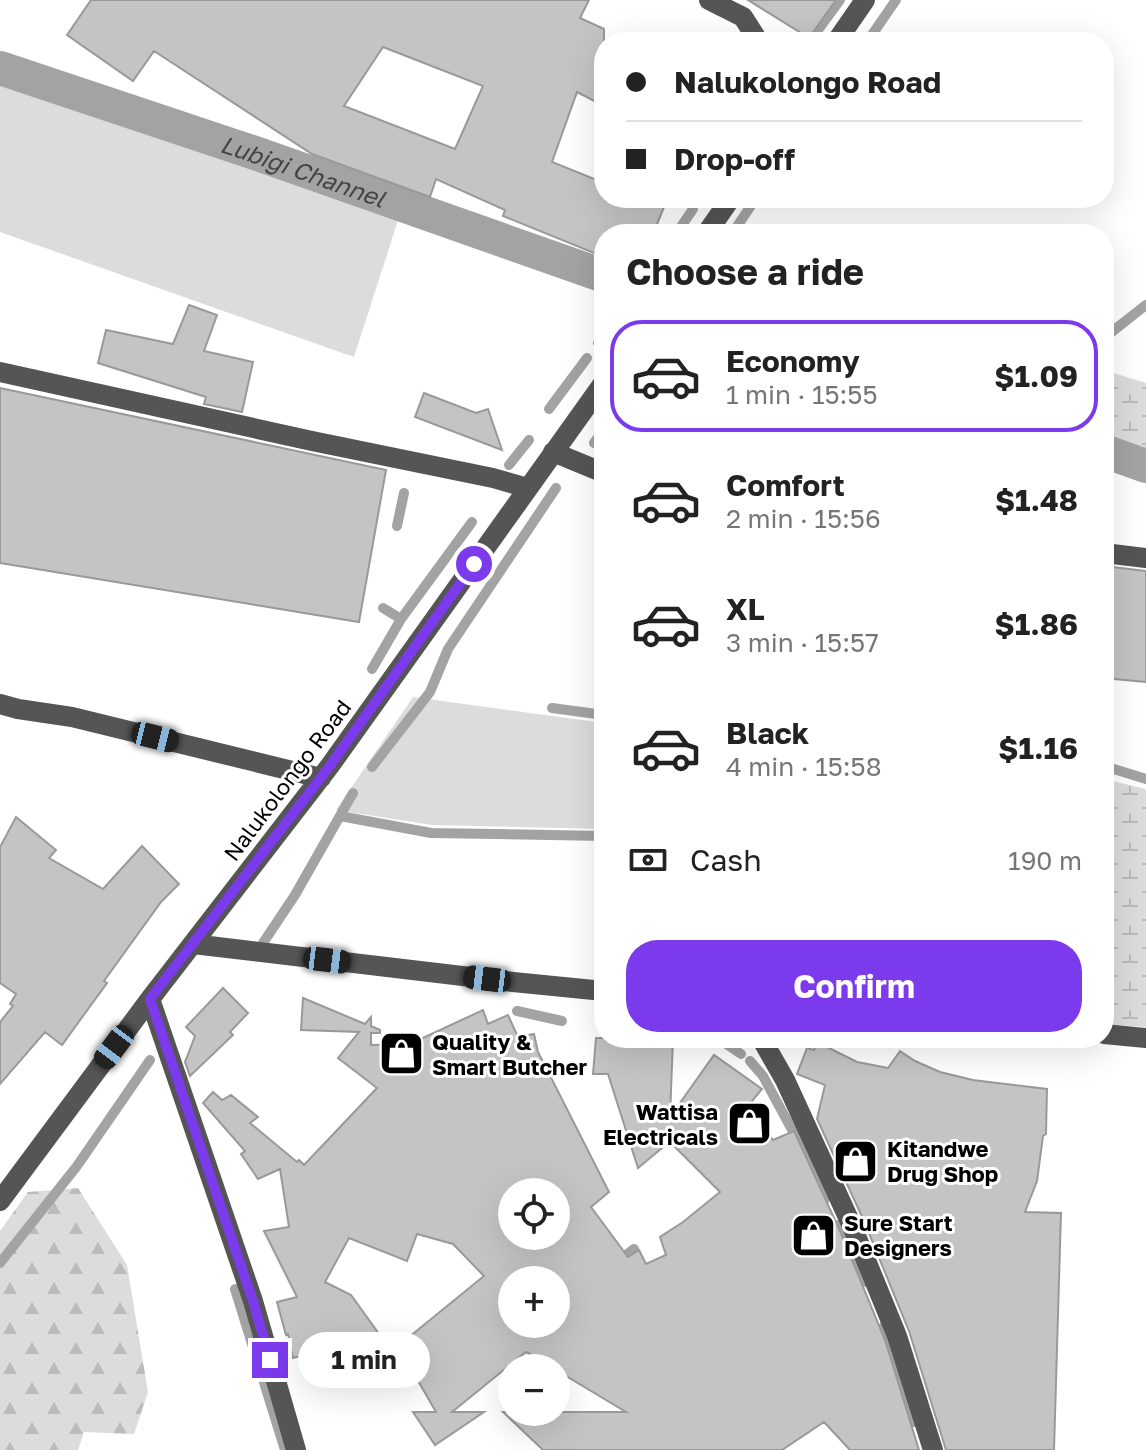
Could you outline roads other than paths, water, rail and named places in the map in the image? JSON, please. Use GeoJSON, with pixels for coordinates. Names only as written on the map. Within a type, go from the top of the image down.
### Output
{"type":"FeatureCollection","features":[{"type":"Feature","properties":{"kind":"street"},"geometry":{"type":"LineString","coordinates":[[709,0],[743,17],[753,32]]}},
{"type":"Feature","properties":{"kind":"street"},"geometry":{"type":"LineString","coordinates":[[843,32],[865,0]]}},
{"type":"Feature","properties":{"kind":"street"},"geometry":{"type":"LineString","coordinates":[[0,372],[528,488]]}},
{"type":"Feature","properties":{"kind":"street","name":"Nalukolongo Road"},"geometry":{"type":"LineString","coordinates":[[0,1201],[150,999],[321,778],[594,396]]}},
{"type":"Feature","properties":{"kind":"street"},"geometry":{"type":"LineString","coordinates":[[553,452],[594,469]]}},
{"type":"Feature","properties":{"kind":"street"},"geometry":{"type":"LineString","coordinates":[[1114,554],[1146,558]]}},
{"type":"Feature","properties":{"kind":"street"},"geometry":{"type":"LineString","coordinates":[[0,704],[72,717],[321,778]]}},
{"type":"Feature","properties":{"kind":"street"},"geometry":{"type":"LineString","coordinates":[[193,944],[594,990]]}},
{"type":"Feature","properties":{"kind":"street"},"geometry":{"type":"LineString","coordinates":[[150,999],[253,1301],[296,1450]]}},
{"type":"Feature","properties":{"kind":"street"},"geometry":{"type":"LineString","coordinates":[[1114,1035],[1146,1038]]}},
{"type":"Feature","properties":{"kind":"street"},"geometry":{"type":"LineString","coordinates":[[767,1048],[785,1080],[857,1239],[897,1336],[933,1450]]}},
{"type":"Feature","properties":{"kind":"waterway"},"geometry":{"type":"LineString","coordinates":[[816,32],[840,0]]}},
{"type":"Feature","properties":{"kind":"waterway"},"geometry":{"type":"LineString","coordinates":[[874,32],[896,0]]}},
{"type":"Feature","properties":{"kind":"waterway","name":"Lubigi Channel"},"geometry":{"type":"LineString","coordinates":[[0,68],[252,152],[594,272]]}},
{"type":"Feature","properties":{"kind":"waterway"},"geometry":{"type":"LineString","coordinates":[[739,224],[749,208]]}},
{"type":"Feature","properties":{"kind":"waterway"},"geometry":{"type":"LineString","coordinates":[[683,224],[693,209]]}},
{"type":"Feature","properties":{"kind":"waterway"},"geometry":{"type":"LineString","coordinates":[[1114,330],[1146,305]]}},
{"type":"Feature","properties":{"kind":"waterway"},"geometry":{"type":"LineString","coordinates":[[549,409],[587,358]]}},
{"type":"Feature","properties":{"kind":"waterway"},"geometry":{"type":"LineString","coordinates":[[509,465],[529,440]]}},
{"type":"Feature","properties":{"kind":"waterway","name":"Lubigi Channel"},"geometry":{"type":"LineString","coordinates":[[1114,455],[1146,466]]}},
{"type":"Feature","properties":{"kind":"waterway"},"geometry":{"type":"LineString","coordinates":[[372,767],[430,692],[448,649],[556,488]]}},
{"type":"Feature","properties":{"kind":"waterway"},"geometry":{"type":"LineString","coordinates":[[397,526],[404,493]]}},
{"type":"Feature","properties":{"kind":"waterway"},"geometry":{"type":"LineString","coordinates":[[383,608],[401,619],[472,522]]}},
{"type":"Feature","properties":{"kind":"waterway"},"geometry":{"type":"LineString","coordinates":[[372,669],[401,619]]}},
{"type":"Feature","properties":{"kind":"waterway"},"geometry":{"type":"LineString","coordinates":[[552,708],[594,714]]}},
{"type":"Feature","properties":{"kind":"waterway"},"geometry":{"type":"LineString","coordinates":[[1114,769],[1146,779]]}},
{"type":"Feature","properties":{"kind":"waterway"},"geometry":{"type":"LineString","coordinates":[[261,946],[295,895],[353,793]]}},
{"type":"Feature","properties":{"kind":"waterway"},"geometry":{"type":"LineString","coordinates":[[340,816],[431,833],[594,836]]}},
{"type":"Feature","properties":{"kind":"waterway"},"geometry":{"type":"LineString","coordinates":[[517,1011],[562,1021]]}},
{"type":"Feature","properties":{"kind":"waterway"},"geometry":{"type":"LineString","coordinates":[[732,1048],[741,1054]]}},
{"type":"Feature","properties":{"kind":"waterway"},"geometry":{"type":"LineString","coordinates":[[0,1263],[77,1166],[150,1060]]}},
{"type":"Feature","properties":{"kind":"waterway"},"geometry":{"type":"LineString","coordinates":[[750,1061],[763,1076],[825,1199]]}},
{"type":"Feature","properties":{"kind":"waterway"},"geometry":{"type":"LineString","coordinates":[[837,1225],[866,1282]]}},
{"type":"Feature","properties":{"kind":"waterway"},"geometry":{"type":"LineString","coordinates":[[620,1263],[618,1261],[634,1249]]}},
{"type":"Feature","properties":{"kind":"waterway"},"geometry":{"type":"LineString","coordinates":[[235,1289],[285,1450]]}},
{"type":"Feature","properties":{"kind":"waterway"},"geometry":{"type":"LineString","coordinates":[[884,1326],[914,1422]]}},
{"type":"Feature","properties":{"kind":"place","name":"Quality & Smart Butcher"},"geometry":{"type":"Point","coordinates":[401,1054]}},
{"type":"Feature","properties":{"kind":"place","name":"Wattisa Electricals"},"geometry":{"type":"Point","coordinates":[749,1124]}},
{"type":"Feature","properties":{"kind":"place","name":"Kitandwe Drug Shop"},"geometry":{"type":"Point","coordinates":[856,1161]}},
{"type":"Feature","properties":{"kind":"place","name":"Sure Start Designers"},"geometry":{"type":"Point","coordinates":[813,1235]}}]}
